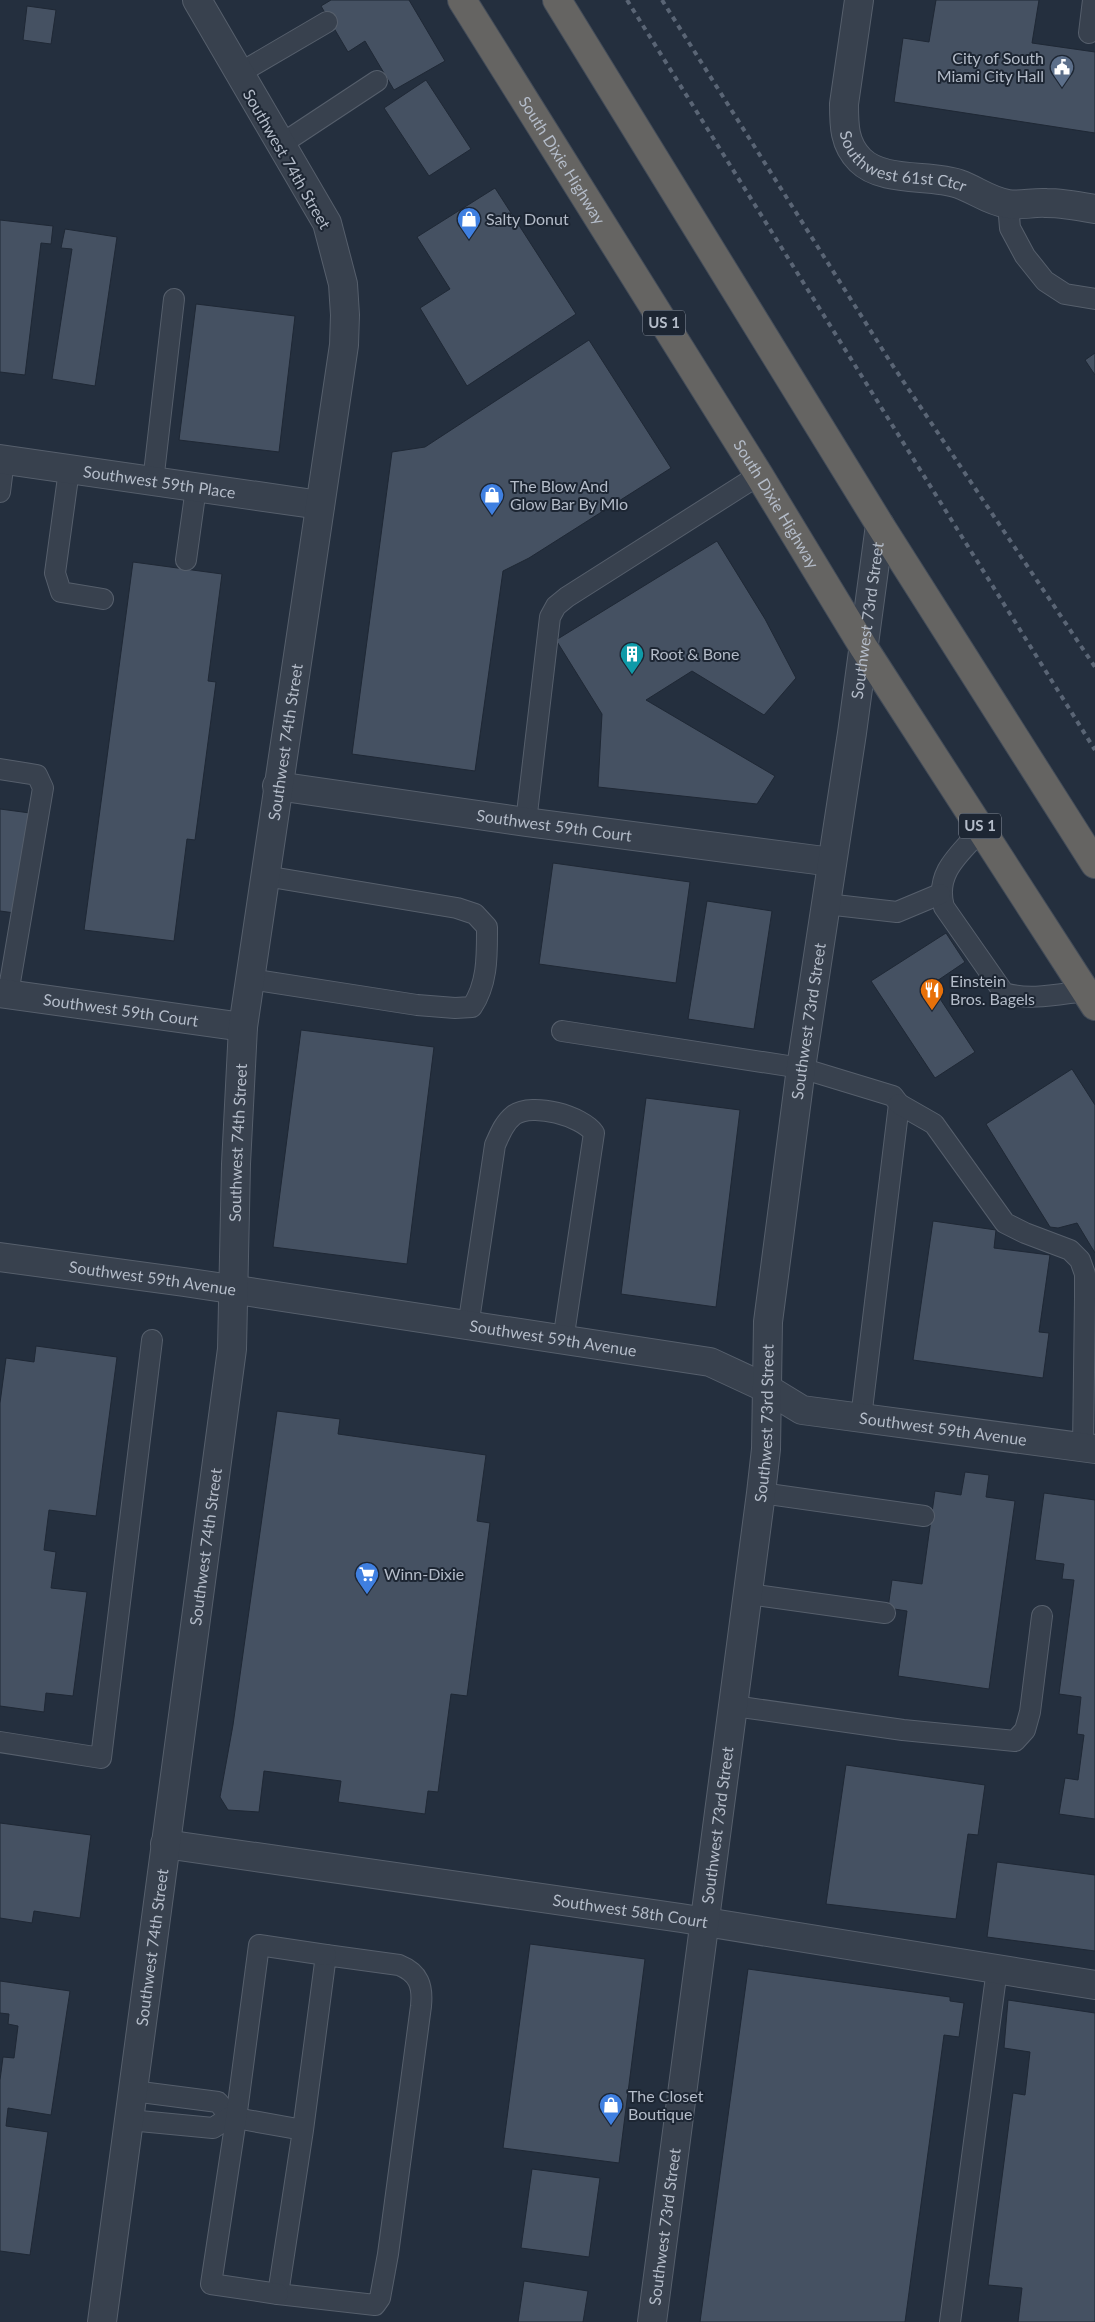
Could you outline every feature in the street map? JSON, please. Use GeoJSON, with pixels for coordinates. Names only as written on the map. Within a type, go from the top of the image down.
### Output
{"type":"FeatureCollection","features":[{"type":"Feature","properties":{"kind":"highway","name":"South Dixie Highway"},"geometry":{"type":"LineString","coordinates":[[462,0],[759,475],[864,648],[1090,998]]}},
{"type":"Feature","properties":{"kind":"highway"},"geometry":{"type":"LineString","coordinates":[[557,0],[880,525],[1095,864]]}},
{"type":"Feature","properties":{"kind":"street","name":"Southwest 74th Street"},"geometry":{"type":"LineString","coordinates":[[102,2322],[232,1349],[235,1290],[236,1164],[243,1027],[277,786],[344,344],[346,315],[343,284],[326,223],[238,74],[197,0]]}},
{"type":"Feature","properties":{"kind":"street","name":"Southwest 61st Ctcr"},"geometry":{"type":"LineString","coordinates":[[859,0],[844,104],[845,135],[854,153],[870,168],[882,172],[958,184],[982,196],[1008,204],[1046,203],[1095,209]]}},
{"type":"Feature","properties":{"kind":"street","name":"Southwest 59th Place"},"geometry":{"type":"LineString","coordinates":[[2,460],[320,505]]}},
{"type":"Feature","properties":{"kind":"street","name":"Southwest 73rd Street"},"geometry":{"type":"LineString","coordinates":[[652,2322],[762,1493],[766,1449],[768,1322],[801,1068],[864,648],[880,525]]}},
{"type":"Feature","properties":{"kind":"street","name":"Southwest 59th Court"},"geometry":{"type":"LineString","coordinates":[[277,786],[526,822],[832,862]]}},
{"type":"Feature","properties":{"kind":"street","name":"Southwest 59th Court"},"geometry":{"type":"LineString","coordinates":[[4,993],[243,1027]]}},
{"type":"Feature","properties":{"kind":"street","name":"Southwest 59th Avenue"},"geometry":{"type":"LineString","coordinates":[[0,1257],[235,1290],[710,1362],[766,1388],[802,1410],[1089,1448]]}},
{"type":"Feature","properties":{"kind":"street","name":"Southwest 58th Court"},"geometry":{"type":"LineString","coordinates":[[165,1844],[705,1922],[1095,1985]]}},
{"type":"Feature","properties":{"kind":"lane"},"geometry":{"type":"LineString","coordinates":[[1089,33],[1093,0]]}},
{"type":"Feature","properties":{"kind":"lane"},"geometry":{"type":"LineString","coordinates":[[238,74],[327,22]]}},
{"type":"Feature","properties":{"kind":"lane"},"geometry":{"type":"LineString","coordinates":[[280,145],[376,81]]}},
{"type":"Feature","properties":{"kind":"lane"},"geometry":{"type":"LineString","coordinates":[[1008,204],[1010,228],[1026,256],[1045,281],[1065,294],[1095,299]]}},
{"type":"Feature","properties":{"kind":"lane"},"geometry":{"type":"LineString","coordinates":[[153,482],[174,299]]}},
{"type":"Feature","properties":{"kind":"lane"},"geometry":{"type":"LineString","coordinates":[[0,492],[2,460]]}},
{"type":"Feature","properties":{"kind":"lane"},"geometry":{"type":"LineString","coordinates":[[69,470],[55,573],[61,592],[103,599]]}},
{"type":"Feature","properties":{"kind":"lane"},"geometry":{"type":"LineString","coordinates":[[526,822],[550,617],[556,606],[567,597],[759,475]]}},
{"type":"Feature","properties":{"kind":"lane"},"geometry":{"type":"LineString","coordinates":[[186,560],[196,488]]}},
{"type":"Feature","properties":{"kind":"lane"},"geometry":{"type":"LineString","coordinates":[[0,769],[37,775],[43,788],[4,993]]}},
{"type":"Feature","properties":{"kind":"lane"},"geometry":{"type":"LineString","coordinates":[[982,829],[944,873],[940,894],[944,907],[1004,993],[1017,997],[1090,998]]}},
{"type":"Feature","properties":{"kind":"lane"},"geometry":{"type":"LineString","coordinates":[[250,979],[417,1005],[455,1008],[472,1007],[478,998],[485,975],[486,927],[475,914],[457,908],[265,876]]}},
{"type":"Feature","properties":{"kind":"lane"},"geometry":{"type":"LineString","coordinates":[[826,904],[897,912],[940,894]]}},
{"type":"Feature","properties":{"kind":"lane"},"geometry":{"type":"LineString","coordinates":[[562,1031],[801,1068],[894,1096],[899,1104],[934,1124],[1005,1223],[1025,1233],[1070,1250],[1080,1260],[1085,1274],[1089,1448]]}},
{"type":"Feature","properties":{"kind":"lane"},"geometry":{"type":"LineString","coordinates":[[861,1418],[899,1104]]}},
{"type":"Feature","properties":{"kind":"lane"},"geometry":{"type":"LineString","coordinates":[[468,1326],[495,1145],[502,1128],[515,1115],[530,1110],[542,1110],[578,1120],[588,1125],[594,1133],[563,1341]]}},
{"type":"Feature","properties":{"kind":"lane"},"geometry":{"type":"LineString","coordinates":[[0,1742],[101,1758],[152,1340]]}},
{"type":"Feature","properties":{"kind":"lane"},"geometry":{"type":"LineString","coordinates":[[762,1493],[924,1516]]}},
{"type":"Feature","properties":{"kind":"lane"},"geometry":{"type":"LineString","coordinates":[[749,1594],[885,1613]]}},
{"type":"Feature","properties":{"kind":"lane"},"geometry":{"type":"LineString","coordinates":[[734,1706],[903,1730],[1014,1741],[1025,1730],[1030,1712],[1042,1616]]}},
{"type":"Feature","properties":{"kind":"lane"},"geometry":{"type":"LineString","coordinates":[[259,1946],[326,1955],[399,1965],[409,1969],[416,1976],[423,1993],[389,2245],[380,2298],[375,2305],[211,2284],[233,2118],[259,1946]]}},
{"type":"Feature","properties":{"kind":"lane"},"geometry":{"type":"LineString","coordinates":[[278,2294],[326,1955]]}},
{"type":"Feature","properties":{"kind":"lane"},"geometry":{"type":"LineString","coordinates":[[950,2322],[997,1969]]}},
{"type":"Feature","properties":{"kind":"lane"},"geometry":{"type":"LineString","coordinates":[[133,2091],[218,2102],[233,2118]]}},
{"type":"Feature","properties":{"kind":"lane"},"geometry":{"type":"LineString","coordinates":[[129,2120],[213,2128],[233,2118],[302,2130]]}},
{"type":"Feature","properties":{"kind":"building"},"geometry":{"type":"Polygon","coordinates":[[[331,0],[409,0],[445,61],[394,90],[365,41],[348,52],[321,6],[331,0]]]}},
{"type":"Feature","properties":{"kind":"building"},"geometry":{"type":"Polygon","coordinates":[[[936,0],[1039,0],[1032,43],[1095,52],[1095,133],[894,102],[903,38],[929,42],[936,0]]]}},
{"type":"Feature","properties":{"kind":"building"},"geometry":{"type":"Polygon","coordinates":[[[27,6],[56,10],[51,44],[23,40],[27,6]]]}},
{"type":"Feature","properties":{"kind":"building"},"geometry":{"type":"Polygon","coordinates":[[[426,80],[471,149],[429,176],[384,108],[426,80]]]}},
{"type":"Feature","properties":{"kind":"building"},"geometry":{"type":"Polygon","coordinates":[[[495,188],[576,314],[467,386],[420,308],[450,289],[417,237],[495,188]]]}},
{"type":"Feature","properties":{"kind":"building"},"geometry":{"type":"Polygon","coordinates":[[[0,220],[53,226],[51,244],[41,243],[25,375],[0,372],[0,220]]]}},
{"type":"Feature","properties":{"kind":"building"},"geometry":{"type":"Polygon","coordinates":[[[65,229],[117,237],[95,386],[52,379],[72,249],[61,248],[65,229]]]}},
{"type":"Feature","properties":{"kind":"building"},"geometry":{"type":"Polygon","coordinates":[[[196,304],[295,316],[279,452],[179,440],[196,304]]]}},
{"type":"Feature","properties":{"kind":"building"},"geometry":{"type":"Polygon","coordinates":[[[589,340],[671,468],[529,558],[503,571],[475,771],[352,754],[392,452],[425,447],[589,340]]]}},
{"type":"Feature","properties":{"kind":"building"},"geometry":{"type":"Polygon","coordinates":[[[1095,353],[1095,375],[1085,360],[1095,353]]]}},
{"type":"Feature","properties":{"kind":"building","name":"Root & Bone"},"geometry":{"type":"Polygon","coordinates":[[[717,541],[765,619],[796,678],[764,715],[692,671],[646,700],[775,776],[757,804],[598,787],[602,714],[556,640],[717,541]]]}},
{"type":"Feature","properties":{"kind":"building"},"geometry":{"type":"Polygon","coordinates":[[[133,562],[222,574],[208,681],[216,682],[195,840],[187,839],[174,941],[84,930],[133,562]]]}},
{"type":"Feature","properties":{"kind":"building"},"geometry":{"type":"Polygon","coordinates":[[[0,809],[30,813],[15,913],[0,911],[0,809]]]}},
{"type":"Feature","properties":{"kind":"building"},"geometry":{"type":"Polygon","coordinates":[[[553,863],[690,882],[676,983],[539,964],[553,863]]]}},
{"type":"Feature","properties":{"kind":"building"},"geometry":{"type":"Polygon","coordinates":[[[707,901],[772,911],[754,1029],[688,1019],[707,901]]]}},
{"type":"Feature","properties":{"kind":"building"},"geometry":{"type":"Polygon","coordinates":[[[946,933],[965,962],[931,985],[975,1052],[935,1078],[871,981],[946,933]]]}},
{"type":"Feature","properties":{"kind":"building"},"geometry":{"type":"Polygon","coordinates":[[[301,1030],[434,1047],[407,1264],[273,1247],[301,1030]]]}},
{"type":"Feature","properties":{"kind":"building"},"geometry":{"type":"Polygon","coordinates":[[[1072,1069],[1095,1105],[1095,1253],[1077,1223],[1058,1228],[1050,1227],[986,1124],[1072,1069]]]}},
{"type":"Feature","properties":{"kind":"building"},"geometry":{"type":"Polygon","coordinates":[[[646,1098],[740,1110],[716,1307],[621,1294],[646,1098]]]}},
{"type":"Feature","properties":{"kind":"building"},"geometry":{"type":"Polygon","coordinates":[[[933,1221],[996,1230],[994,1248],[1050,1255],[1039,1332],[1049,1333],[1043,1378],[913,1360],[933,1221]]]}},
{"type":"Feature","properties":{"kind":"building"},"geometry":{"type":"Polygon","coordinates":[[[36,1346],[117,1357],[96,1516],[49,1510],[44,1550],[56,1552],[51,1588],[87,1592],[73,1696],[46,1693],[44,1712],[0,1706],[0,1403],[6,1358],[34,1362],[36,1346]]]}},
{"type":"Feature","properties":{"kind":"building"},"geometry":{"type":"Polygon","coordinates":[[[277,1411],[340,1419],[338,1434],[486,1455],[477,1521],[490,1523],[467,1696],[451,1694],[438,1792],[428,1791],[425,1814],[338,1802],[341,1781],[264,1771],[259,1812],[228,1810],[220,1797],[233,1725],[277,1411]]]}},
{"type":"Feature","properties":{"kind":"building"},"geometry":{"type":"Polygon","coordinates":[[[965,1472],[989,1475],[986,1497],[1015,1501],[989,1689],[898,1676],[907,1611],[888,1608],[892,1580],[922,1584],[935,1491],[961,1495],[965,1472]]]}},
{"type":"Feature","properties":{"kind":"building"},"geometry":{"type":"Polygon","coordinates":[[[1044,1493],[1095,1500],[1095,1819],[1059,1814],[1065,1778],[1078,1780],[1084,1735],[1077,1734],[1081,1697],[1059,1694],[1074,1580],[1062,1579],[1064,1564],[1035,1560],[1044,1493]]]}},
{"type":"Feature","properties":{"kind":"building"},"geometry":{"type":"Polygon","coordinates":[[[846,1765],[985,1785],[978,1835],[968,1834],[956,1919],[826,1904],[846,1765]]]}},
{"type":"Feature","properties":{"kind":"building"},"geometry":{"type":"Polygon","coordinates":[[[0,1823],[91,1835],[80,1918],[34,1911],[32,1923],[0,1918],[0,1823]]]}},
{"type":"Feature","properties":{"kind":"building"},"geometry":{"type":"Polygon","coordinates":[[[997,1862],[1095,1875],[1095,1951],[987,1937],[997,1862]]]}},
{"type":"Feature","properties":{"kind":"building"},"geometry":{"type":"Polygon","coordinates":[[[530,1944],[645,1959],[619,2163],[503,2148],[530,1944]]]}},
{"type":"Feature","properties":{"kind":"building"},"geometry":{"type":"Polygon","coordinates":[[[748,1969],[950,1997],[950,2001],[964,2003],[959,2037],[944,2035],[905,2322],[700,2322],[748,1969]]]}},
{"type":"Feature","properties":{"kind":"building"},"geometry":{"type":"Polygon","coordinates":[[[0,1981],[70,1991],[51,2115],[8,2108],[6,2126],[48,2132],[30,2255],[0,2251],[0,2080],[3,2057],[14,2058],[18,2026],[8,2024],[9,2014],[0,2013],[0,1981]]]}},
{"type":"Feature","properties":{"kind":"building"},"geometry":{"type":"Polygon","coordinates":[[[1008,2000],[1095,2013],[1095,2322],[1018,2322],[1022,2288],[988,2285],[1013,2093],[1025,2095],[1030,2052],[1004,2048],[1008,2000]]]}},
{"type":"Feature","properties":{"kind":"building"},"geometry":{"type":"Polygon","coordinates":[[[532,2169],[600,2178],[589,2257],[521,2248],[532,2169]]]}},
{"type":"Feature","properties":{"kind":"building"},"geometry":{"type":"Polygon","coordinates":[[[524,2281],[588,2291],[583,2322],[518,2322],[524,2281]]]}},
{"type":"Feature","properties":{"kind":"railway"},"geometry":{"type":"LineString","coordinates":[[627,0],[1095,750]]}},
{"type":"Feature","properties":{"kind":"railway"},"geometry":{"type":"LineString","coordinates":[[662,0],[891,363],[1095,667]]}},
{"type":"Feature","properties":{"kind":"place","name":"City of South Miami City Hall"},"geometry":{"type":"Point","coordinates":[1062,88]}},
{"type":"Feature","properties":{"kind":"place","name":"Salty Donut"},"geometry":{"type":"Point","coordinates":[469,240]}},
{"type":"Feature","properties":{"kind":"place","name":"The Blow And Glow Bar By Mlo"},"geometry":{"type":"Point","coordinates":[492,516]}},
{"type":"Feature","properties":{"kind":"place","name":"Root & Bone"},"geometry":{"type":"Point","coordinates":[632,675]}},
{"type":"Feature","properties":{"kind":"place","name":"Einstein Bros. Bagels"},"geometry":{"type":"Point","coordinates":[932,1011]}},
{"type":"Feature","properties":{"kind":"place","name":"Winn-Dixie"},"geometry":{"type":"Point","coordinates":[367,1595]}},
{"type":"Feature","properties":{"kind":"place","name":"The Closet Boutique"},"geometry":{"type":"Point","coordinates":[611,2126]}}]}
